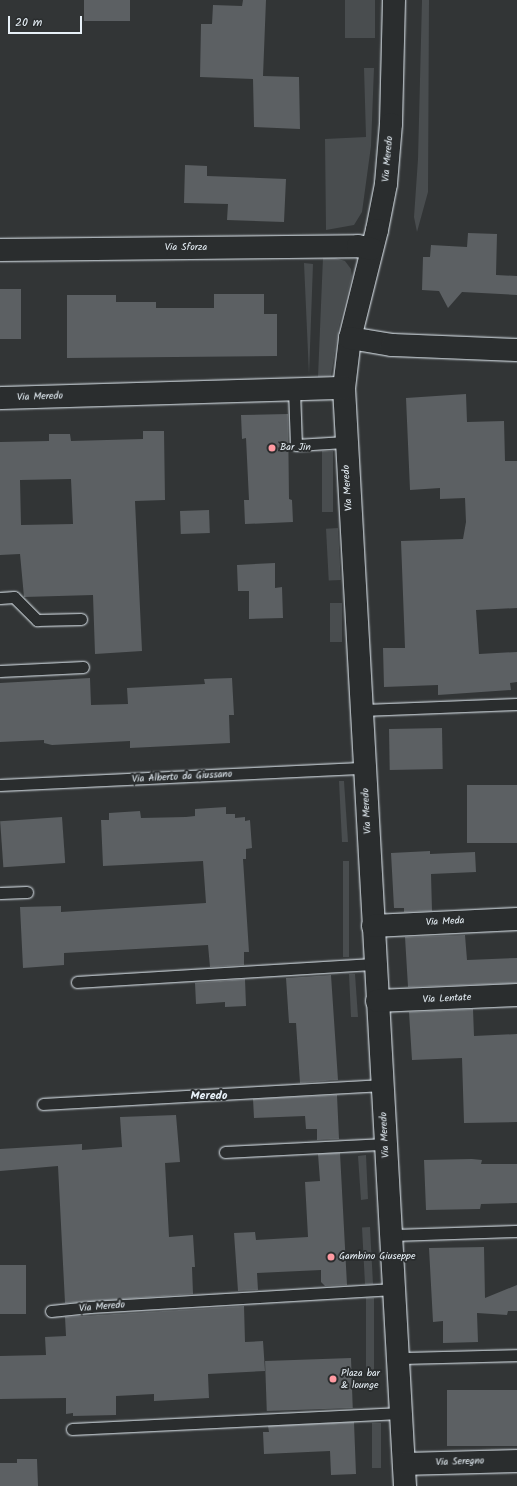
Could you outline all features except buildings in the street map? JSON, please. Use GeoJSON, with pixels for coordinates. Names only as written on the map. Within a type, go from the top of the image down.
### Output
{"type":"FeatureCollection","features":[{"type":"Feature","properties":{"kind":"street","name":"Via Meredo"},"geometry":{"type":"LineString","coordinates":[[394,0],[388,162],[372,249],[350,338],[344,388],[345,442],[362,710],[364,768],[405,1486]]}},
{"type":"Feature","properties":{"kind":"street","name":"Via Sforza"},"geometry":{"type":"LineString","coordinates":[[0,250],[358,246],[372,249]]}},
{"type":"Feature","properties":{"kind":"street"},"geometry":{"type":"LineString","coordinates":[[350,338],[392,345],[517,350]]}},
{"type":"Feature","properties":{"kind":"street","name":"Via Meredo"},"geometry":{"type":"LineString","coordinates":[[0,398],[344,388]]}},
{"type":"Feature","properties":{"kind":"street","name":"Via Meda"},"geometry":{"type":"LineString","coordinates":[[373,926],[517,919]]}},
{"type":"Feature","properties":{"kind":"street","name":"Via Lentate"},"geometry":{"type":"LineString","coordinates":[[377,1001],[517,995]]}},
{"type":"Feature","properties":{"kind":"street","name":"Via Seregno"},"geometry":{"type":"LineString","coordinates":[[404,1464],[517,1460]]}},
{"type":"Feature","properties":{"kind":"lane"},"geometry":{"type":"LineString","coordinates":[[294,389],[296,445],[345,442]]}},
{"type":"Feature","properties":{"kind":"lane"},"geometry":{"type":"LineString","coordinates":[[0,598],[14,597],[37,620],[81,619]]}},
{"type":"Feature","properties":{"kind":"lane"},"geometry":{"type":"LineString","coordinates":[[0,671],[82,667]]}},
{"type":"Feature","properties":{"kind":"lane"},"geometry":{"type":"LineString","coordinates":[[362,710],[517,704]]}},
{"type":"Feature","properties":{"kind":"lane","name":"Via Alberto da Giussano"},"geometry":{"type":"LineString","coordinates":[[0,785],[364,768]]}},
{"type":"Feature","properties":{"kind":"lane"},"geometry":{"type":"LineString","coordinates":[[0,893],[27,892]]}},
{"type":"Feature","properties":{"kind":"lane"},"geometry":{"type":"LineString","coordinates":[[77,982],[375,964]]}},
{"type":"Feature","properties":{"kind":"lane"},"geometry":{"type":"LineString","coordinates":[[43,1104],[382,1085]]}},
{"type":"Feature","properties":{"kind":"lane"},"geometry":{"type":"LineString","coordinates":[[225,1152],[385,1144]]}},
{"type":"Feature","properties":{"kind":"lane"},"geometry":{"type":"LineString","coordinates":[[391,1235],[517,1231]]}},
{"type":"Feature","properties":{"kind":"lane","name":"Via Meredo"},"geometry":{"type":"LineString","coordinates":[[51,1311],[394,1289]]}},
{"type":"Feature","properties":{"kind":"lane"},"geometry":{"type":"LineString","coordinates":[[398,1358],[517,1355]]}},
{"type":"Feature","properties":{"kind":"lane"},"geometry":{"type":"LineString","coordinates":[[72,1429],[401,1412]]}},
{"type":"Feature","properties":{"kind":"shaded area"},"geometry":{"type":"Polygon","coordinates":[[[345,0],[375,0],[375,38],[345,38],[345,0]]]}},
{"type":"Feature","properties":{"kind":"shaded area"},"geometry":{"type":"Polygon","coordinates":[[[422,0],[429,0],[428,192],[417,232],[414,217],[418,159],[422,0]]]}},
{"type":"Feature","properties":{"kind":"shaded area"},"geometry":{"type":"Polygon","coordinates":[[[364,68],[374,68],[371,146],[362,212],[354,225],[326,230],[325,139],[366,137],[364,68]]]}},
{"type":"Feature","properties":{"kind":"shaded area"},"geometry":{"type":"Polygon","coordinates":[[[323,257],[345,261],[351,269],[352,276],[339,326],[331,376],[318,377],[323,257]]]}},
{"type":"Feature","properties":{"kind":"shaded area"},"geometry":{"type":"Polygon","coordinates":[[[304,263],[313,264],[309,375],[304,263]]]}},
{"type":"Feature","properties":{"kind":"shaded area"},"geometry":{"type":"Polygon","coordinates":[[[322,451],[333,451],[333,512],[322,512],[322,451]]]}},
{"type":"Feature","properties":{"kind":"shaded area"},"geometry":{"type":"Polygon","coordinates":[[[338,528],[341,580],[329,581],[326,529],[338,528]]]}},
{"type":"Feature","properties":{"kind":"shaded area"},"geometry":{"type":"Polygon","coordinates":[[[330,603],[342,603],[342,642],[330,642],[330,603]]]}},
{"type":"Feature","properties":{"kind":"shaded area"},"geometry":{"type":"Polygon","coordinates":[[[339,781],[344,781],[348,842],[342,842],[339,781]]]}},
{"type":"Feature","properties":{"kind":"shaded area"},"geometry":{"type":"Polygon","coordinates":[[[343,861],[349,861],[349,957],[343,957],[343,861]]]}},
{"type":"Feature","properties":{"kind":"shaded area"},"geometry":{"type":"Polygon","coordinates":[[[349,974],[355,974],[358,1017],[351,1017],[349,974]]]}},
{"type":"Feature","properties":{"kind":"shaded area"},"geometry":{"type":"Polygon","coordinates":[[[366,1155],[368,1199],[361,1200],[358,1156],[366,1155]]]}},
{"type":"Feature","properties":{"kind":"shaded area"},"geometry":{"type":"Polygon","coordinates":[[[362,1227],[370,1227],[373,1284],[365,1284],[362,1227]]]}},
{"type":"Feature","properties":{"kind":"shaded area"},"geometry":{"type":"Polygon","coordinates":[[[366,1298],[374,1298],[374,1371],[366,1371],[366,1298]]]}},
{"type":"Feature","properties":{"kind":"shaded area"},"geometry":{"type":"Polygon","coordinates":[[[372,1423],[381,1423],[381,1468],[372,1468],[372,1423]]]}},
{"type":"Feature","properties":{"kind":"place","name":"Bar Jin"},"geometry":{"type":"Point","coordinates":[272,448]}},
{"type":"Feature","properties":{"kind":"place","name":"Gambino Giuseppe"},"geometry":{"type":"Point","coordinates":[331,1257]}},
{"type":"Feature","properties":{"kind":"place","name":"Plaza bar & lounge"},"geometry":{"type":"Point","coordinates":[333,1379]}},
{"type":"Feature","properties":{"kind":"district","name":"Meredo"},"geometry":{"type":"Point","coordinates":[209,1096]}}]}
